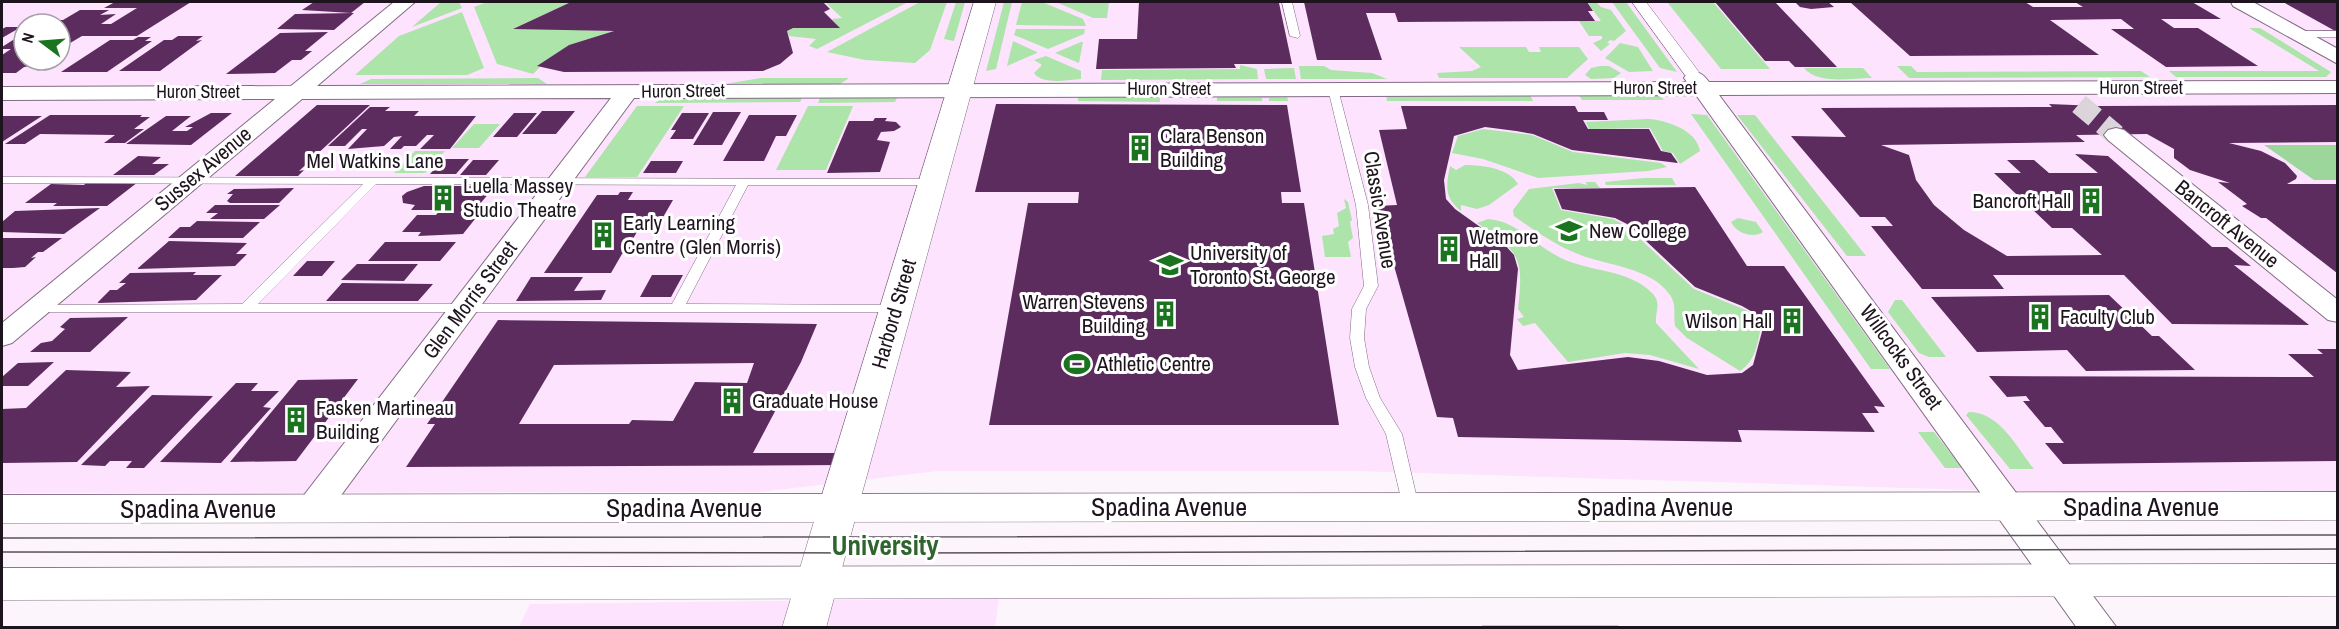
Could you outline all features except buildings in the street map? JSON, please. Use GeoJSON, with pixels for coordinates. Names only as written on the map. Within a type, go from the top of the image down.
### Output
{"type":"FeatureCollection","features":[{"type":"Feature","properties":{"kind":"main road","name":"Harbord Street"},"geometry":{"type":"LineString","coordinates":[[804,627],[985,2]]}},
{"type":"Feature","properties":{"kind":"main road","name":"Spadina Avenue"},"geometry":{"type":"LineString","coordinates":[[2,509],[2337,506]]}},
{"type":"Feature","properties":{"kind":"main road"},"geometry":{"type":"LineString","coordinates":[[2,584],[2337,580]]}},
{"type":"Feature","properties":{"kind":"street","name":"Sussex Avenue"},"geometry":{"type":"LineString","coordinates":[[2,337],[405,2]]}},
{"type":"Feature","properties":{"kind":"street"},"geometry":{"type":"LineString","coordinates":[[1638,2],[1697,80]]}},
{"type":"Feature","properties":{"kind":"street"},"geometry":{"type":"LineString","coordinates":[[2240,2],[2337,58]]}},
{"type":"Feature","properties":{"kind":"street","name":"Huron Street"},"geometry":{"type":"LineString","coordinates":[[2,93],[1333,88],[1697,80],[2059,88],[2337,87]]}},
{"type":"Feature","properties":{"kind":"street","name":"Willcocks Street"},"geometry":{"type":"LineString","coordinates":[[1697,80],[2098,627]]}},
{"type":"Feature","properties":{"kind":"street"},"geometry":{"type":"LineString","coordinates":[[2059,88],[2079,104]]}},
{"type":"Feature","properties":{"kind":"street","name":"Glen Morris Street"},"geometry":{"type":"LineString","coordinates":[[313,508],[627,92]]}},
{"type":"Feature","properties":{"kind":"street","name":"Bancroft Avenue"},"geometry":{"type":"LineString","coordinates":[[2116,135],[2337,314]]}},
{"type":"Feature","properties":{"kind":"lane"},"geometry":{"type":"LineString","coordinates":[[1287,2],[1295,36]]}},
{"type":"Feature","properties":{"kind":"lane"},"geometry":{"type":"LineString","coordinates":[[2296,34],[2337,34]]}},
{"type":"Feature","properties":{"kind":"lane","name":"Classic Avenue"},"geometry":{"type":"LineString","coordinates":[[1333,88],[1362,205],[1371,286],[1359,309],[1357,338],[1362,367],[1373,398],[1394,434],[1411,507]]}},
{"type":"Feature","properties":{"kind":"lane","name":"Mel Watkins Lane"},"geometry":{"type":"LineString","coordinates":[[2,180],[933,182]]}},
{"type":"Feature","properties":{"kind":"lane"},"geometry":{"type":"LineString","coordinates":[[247,308],[373,180]]}},
{"type":"Feature","properties":{"kind":"lane"},"geometry":{"type":"LineString","coordinates":[[677,308],[744,181]]}},
{"type":"Feature","properties":{"kind":"lane"},"geometry":{"type":"LineString","coordinates":[[37,308],[896,308]]}},
{"type":"Feature","properties":{"kind":"shaded area","name":"University of Toronto St. George"},"geometry":{"type":"Polygon","coordinates":[[[2,2],[2337,2],[2337,491],[2070,493],[1354,471],[938,471],[759,492],[2,493],[2,2]]]}},
{"type":"Feature","properties":{"kind":"shaded area"},"geometry":{"type":"Polygon","coordinates":[[[999,598],[995,627],[518,628],[530,604],[999,598]]]}},
{"type":"Feature","properties":{"kind":"green space"},"geometry":{"type":"Polygon","coordinates":[[[441,2],[459,2],[462,8],[412,27],[441,2]]]}},
{"type":"Feature","properties":{"kind":"green space"},"geometry":{"type":"Polygon","coordinates":[[[487,2],[571,2],[515,28],[614,31],[569,45],[538,66],[540,67],[533,74],[497,64],[474,7],[487,2]]]}},
{"type":"Feature","properties":{"kind":"green space"},"geometry":{"type":"Polygon","coordinates":[[[825,2],[908,2],[817,49],[809,46],[816,39],[789,36],[787,31],[793,28],[839,28],[832,19],[842,18],[825,2]]]}},
{"type":"Feature","properties":{"kind":"green space"},"geometry":{"type":"Polygon","coordinates":[[[920,2],[947,2],[930,50],[915,63],[865,60],[827,52],[920,2]]]}},
{"type":"Feature","properties":{"kind":"green space"},"geometry":{"type":"Polygon","coordinates":[[[956,2],[965,2],[954,41],[944,39],[956,2]]]}},
{"type":"Feature","properties":{"kind":"green space"},"geometry":{"type":"Polygon","coordinates":[[[1004,2],[1012,2],[996,69],[986,71],[1004,2]]]}},
{"type":"Feature","properties":{"kind":"green space"},"geometry":{"type":"Polygon","coordinates":[[[1022,2],[1042,2],[1083,19],[1086,26],[1016,25],[1022,2]]]}},
{"type":"Feature","properties":{"kind":"green space"},"geometry":{"type":"Polygon","coordinates":[[[1056,2],[1109,2],[1107,18],[1093,18],[1056,2]]]}},
{"type":"Feature","properties":{"kind":"green space"},"geometry":{"type":"Polygon","coordinates":[[[1587,2],[1596,2],[1601,7],[1611,10],[1626,31],[1614,41],[1610,40],[1607,43],[1610,44],[1601,51],[1593,43],[1602,39],[1602,36],[1589,36],[1579,21],[1601,21],[1587,2]]]}},
{"type":"Feature","properties":{"kind":"green space"},"geometry":{"type":"Polygon","coordinates":[[[1612,2],[1626,2],[1677,72],[1660,68],[1612,2]]]}},
{"type":"Feature","properties":{"kind":"green space"},"geometry":{"type":"Polygon","coordinates":[[[1667,2],[1713,2],[1770,69],[1721,69],[1667,2]]]}},
{"type":"Feature","properties":{"kind":"green space"},"geometry":{"type":"Polygon","coordinates":[[[462,12],[484,68],[467,75],[355,75],[399,36],[462,12]]]}},
{"type":"Feature","properties":{"kind":"green space"},"geometry":{"type":"Polygon","coordinates":[[[2249,28],[2260,28],[2331,72],[2326,77],[2176,77],[2169,71],[2319,71],[2249,28]]]}},
{"type":"Feature","properties":{"kind":"green space"},"geometry":{"type":"Polygon","coordinates":[[[1016,29],[1085,29],[1084,34],[1048,49],[1014,35],[1016,29]]]}},
{"type":"Feature","properties":{"kind":"green space"},"geometry":{"type":"Polygon","coordinates":[[[1013,41],[1037,52],[1037,53],[1007,66],[1013,41]]]}},
{"type":"Feature","properties":{"kind":"green space"},"geometry":{"type":"Polygon","coordinates":[[[1083,42],[1079,63],[1055,53],[1083,42]]]}},
{"type":"Feature","properties":{"kind":"green space"},"geometry":{"type":"Polygon","coordinates":[[[1620,43],[1638,47],[1653,71],[1629,72],[1605,58],[1620,43]]]}},
{"type":"Feature","properties":{"kind":"green space"},"geometry":{"type":"Polygon","coordinates":[[[1459,47],[1526,47],[1529,52],[1541,52],[1539,47],[1579,47],[1588,59],[1567,78],[1439,78],[1437,73],[1472,71],[1481,67],[1459,47]]]}},
{"type":"Feature","properties":{"kind":"green space"},"geometry":{"type":"Polygon","coordinates":[[[1046,56],[1081,71],[1081,79],[1055,81],[1038,77],[1034,73],[1042,65],[1034,60],[1046,56]]]}},
{"type":"Feature","properties":{"kind":"green space"},"geometry":{"type":"Polygon","coordinates":[[[1240,65],[1257,69],[1258,79],[1101,80],[1102,70],[1240,69],[1240,65]]]}},
{"type":"Feature","properties":{"kind":"green space"},"geometry":{"type":"Polygon","coordinates":[[[1299,66],[1324,66],[1331,70],[1372,73],[1387,79],[1301,79],[1299,66]]]}},
{"type":"Feature","properties":{"kind":"green space"},"geometry":{"type":"Polygon","coordinates":[[[1609,66],[1621,73],[1614,78],[1591,79],[1585,75],[1591,68],[1609,66]]]}},
{"type":"Feature","properties":{"kind":"green space"},"geometry":{"type":"Polygon","coordinates":[[[1897,66],[1911,66],[1917,72],[2141,71],[2150,77],[1909,78],[1897,66]]]}},
{"type":"Feature","properties":{"kind":"green space"},"geometry":{"type":"Polygon","coordinates":[[[1294,68],[1296,79],[1266,79],[1264,69],[1294,68]]]}},
{"type":"Feature","properties":{"kind":"green space"},"geometry":{"type":"Polygon","coordinates":[[[1804,68],[1863,68],[1872,78],[1826,79],[1804,68]]]}},
{"type":"Feature","properties":{"kind":"green space"},"geometry":{"type":"Polygon","coordinates":[[[538,78],[547,84],[360,84],[371,79],[538,78]]]}},
{"type":"Feature","properties":{"kind":"green space"},"geometry":{"type":"Polygon","coordinates":[[[761,78],[849,78],[840,84],[725,84],[761,78]]]}},
{"type":"Feature","properties":{"kind":"green space"},"geometry":{"type":"Polygon","coordinates":[[[1217,95],[1287,95],[1288,101],[1269,101],[1269,98],[1262,98],[1262,101],[1217,101],[1217,95]]]}},
{"type":"Feature","properties":{"kind":"green space"},"geometry":{"type":"Polygon","coordinates":[[[1386,95],[1530,95],[1533,101],[1387,101],[1386,95]]]}},
{"type":"Feature","properties":{"kind":"green space"},"geometry":{"type":"Polygon","coordinates":[[[1579,95],[1659,95],[1664,100],[1582,100],[1579,95]]]}},
{"type":"Feature","properties":{"kind":"green space"},"geometry":{"type":"Polygon","coordinates":[[[1078,96],[1160,96],[1160,102],[1078,101],[1078,96]]]}},
{"type":"Feature","properties":{"kind":"green space"},"geometry":{"type":"Polygon","coordinates":[[[664,97],[802,98],[800,102],[655,103],[664,97]]]}},
{"type":"Feature","properties":{"kind":"green space"},"geometry":{"type":"Polygon","coordinates":[[[820,98],[897,98],[895,102],[818,103],[820,98]]]}},
{"type":"Feature","properties":{"kind":"green space"},"geometry":{"type":"Polygon","coordinates":[[[637,106],[684,106],[637,177],[585,177],[637,106]]]}},
{"type":"Feature","properties":{"kind":"green space"},"geometry":{"type":"Polygon","coordinates":[[[808,106],[853,106],[826,170],[776,170],[808,106]]]}},
{"type":"Feature","properties":{"kind":"green space"},"geometry":{"type":"Polygon","coordinates":[[[1691,114],[1707,115],[1890,369],[1871,369],[1691,114]]]}},
{"type":"Feature","properties":{"kind":"green space"},"geometry":{"type":"Polygon","coordinates":[[[1737,115],[1755,115],[1866,256],[1847,256],[1737,115]]]}},
{"type":"Feature","properties":{"kind":"green space"},"geometry":{"type":"Polygon","coordinates":[[[1648,119],[1680,127],[1693,137],[1700,151],[1680,164],[1673,153],[1663,151],[1650,128],[1589,129],[1586,122],[1648,119]]]}},
{"type":"Feature","properties":{"kind":"green space"},"geometry":{"type":"Polygon","coordinates":[[[474,124],[500,124],[479,148],[452,148],[474,124]]]}},
{"type":"Feature","properties":{"kind":"green space"},"geometry":{"type":"Polygon","coordinates":[[[1483,129],[1532,135],[1573,152],[1661,163],[1667,167],[1648,171],[1538,178],[1483,159],[1452,153],[1458,136],[1483,129]]]}},
{"type":"Feature","properties":{"kind":"green space"},"geometry":{"type":"Polygon","coordinates":[[[2264,145],[2337,145],[2337,180],[2314,180],[2264,145]]]}},
{"type":"Feature","properties":{"kind":"green space"},"geometry":{"type":"Polygon","coordinates":[[[415,151],[445,151],[425,173],[394,173],[415,151]]]}},
{"type":"Feature","properties":{"kind":"green space"},"geometry":{"type":"Polygon","coordinates":[[[1465,165],[1502,171],[1518,184],[1489,205],[1477,209],[1461,205],[1461,211],[1449,196],[1448,180],[1450,166],[1456,170],[1465,165]]]}},
{"type":"Feature","properties":{"kind":"green space"},"geometry":{"type":"Polygon","coordinates":[[[1672,178],[1676,185],[1606,185],[1605,182],[1672,178]]]}},
{"type":"Feature","properties":{"kind":"green space"},"geometry":{"type":"Polygon","coordinates":[[[1586,182],[1595,182],[1600,188],[1552,188],[1561,210],[1613,219],[1626,226],[1694,289],[1753,315],[1761,327],[1755,352],[1745,367],[1740,371],[1687,338],[1675,326],[1674,306],[1670,295],[1652,278],[1628,268],[1569,250],[1514,216],[1513,210],[1529,189],[1579,183],[1587,185],[1586,182]]]}},
{"type":"Feature","properties":{"kind":"green space"},"geometry":{"type":"Polygon","coordinates":[[[1344,199],[1348,202],[1352,220],[1350,222],[1353,238],[1348,242],[1351,257],[1325,257],[1322,236],[1334,234],[1333,229],[1339,226],[1337,213],[1346,208],[1344,199]]]}},
{"type":"Feature","properties":{"kind":"green space"},"geometry":{"type":"Polygon","coordinates":[[[1738,218],[1756,222],[1763,232],[1750,235],[1741,232],[1731,222],[1738,218]]]}},
{"type":"Feature","properties":{"kind":"green space"},"geometry":{"type":"Polygon","coordinates":[[[1488,219],[1508,224],[1552,253],[1572,263],[1620,275],[1643,285],[1657,300],[1656,323],[1699,369],[1650,355],[1625,353],[1568,362],[1535,323],[1523,326],[1517,319],[1524,317],[1518,309],[1519,267],[1510,249],[1477,223],[1488,219]]]}},
{"type":"Feature","properties":{"kind":"green space"},"geometry":{"type":"Polygon","coordinates":[[[1895,300],[1902,300],[1946,357],[1929,357],[1919,353],[1888,312],[1895,300]]]}},
{"type":"Feature","properties":{"kind":"green space"},"geometry":{"type":"Polygon","coordinates":[[[1969,412],[1990,418],[1999,424],[2034,469],[2010,469],[1966,415],[1969,412]]]}},
{"type":"Feature","properties":{"kind":"green space"},"geometry":{"type":"Polygon","coordinates":[[[1918,432],[1934,432],[1962,468],[1945,468],[1918,432]]]}},
{"type":"Feature","properties":{"kind":"green space"},"geometry":{"type":"Polygon","coordinates":[[[1482,625],[1618,625],[1619,627],[1483,628],[1482,625]]]}},
{"type":"Feature","properties":{"kind":"tunnel"},"geometry":{"type":"LineString","coordinates":[[2079,104],[2116,135]]}},
{"type":"Feature","properties":{"kind":"tram line"},"geometry":{"type":"LineString","coordinates":[[2,538],[2338,535]]}},
{"type":"Feature","properties":{"kind":"tram line"},"geometry":{"type":"LineString","coordinates":[[2,552],[885,553],[2338,549]]}},
{"type":"Feature","properties":{"kind":"place","name":"Clara Benson Building"},"geometry":{"type":"Point","coordinates":[1140,148]}},
{"type":"Feature","properties":{"kind":"place","name":"Luella Massey Studio Theatre"},"geometry":{"type":"Point","coordinates":[443,198]}},
{"type":"Feature","properties":{"kind":"place","name":"Bancroft Hall"},"geometry":{"type":"Point","coordinates":[2091,201]}},
{"type":"Feature","properties":{"kind":"place","name":"New College"},"geometry":{"type":"Point","coordinates":[1569,231]}},
{"type":"Feature","properties":{"kind":"place","name":"Early Learning Centre (Glen Morris)"},"geometry":{"type":"Point","coordinates":[603,235]}},
{"type":"Feature","properties":{"kind":"place","name":"Wetmore Hall"},"geometry":{"type":"Point","coordinates":[1449,249]}},
{"type":"Feature","properties":{"kind":"place","name":"University of Toronto St. George"},"geometry":{"type":"Point","coordinates":[1170,265]}},
{"type":"Feature","properties":{"kind":"place","name":"Warren Stevens Building"},"geometry":{"type":"Point","coordinates":[1165,314]}},
{"type":"Feature","properties":{"kind":"place","name":"Faculty Club"},"geometry":{"type":"Point","coordinates":[2040,317]}},
{"type":"Feature","properties":{"kind":"place","name":"Wilson Hall"},"geometry":{"type":"Point","coordinates":[1792,321]}},
{"type":"Feature","properties":{"kind":"place","name":"Athletic Centre"},"geometry":{"type":"Point","coordinates":[1077,364]}},
{"type":"Feature","properties":{"kind":"place","name":"Graduate House"},"geometry":{"type":"Point","coordinates":[732,401]}},
{"type":"Feature","properties":{"kind":"place","name":"Fasken Martineau Building"},"geometry":{"type":"Point","coordinates":[296,420]}},
{"type":"Feature","properties":{"kind":"district","name":"University"},"geometry":{"type":"Point","coordinates":[885,546]}}]}
